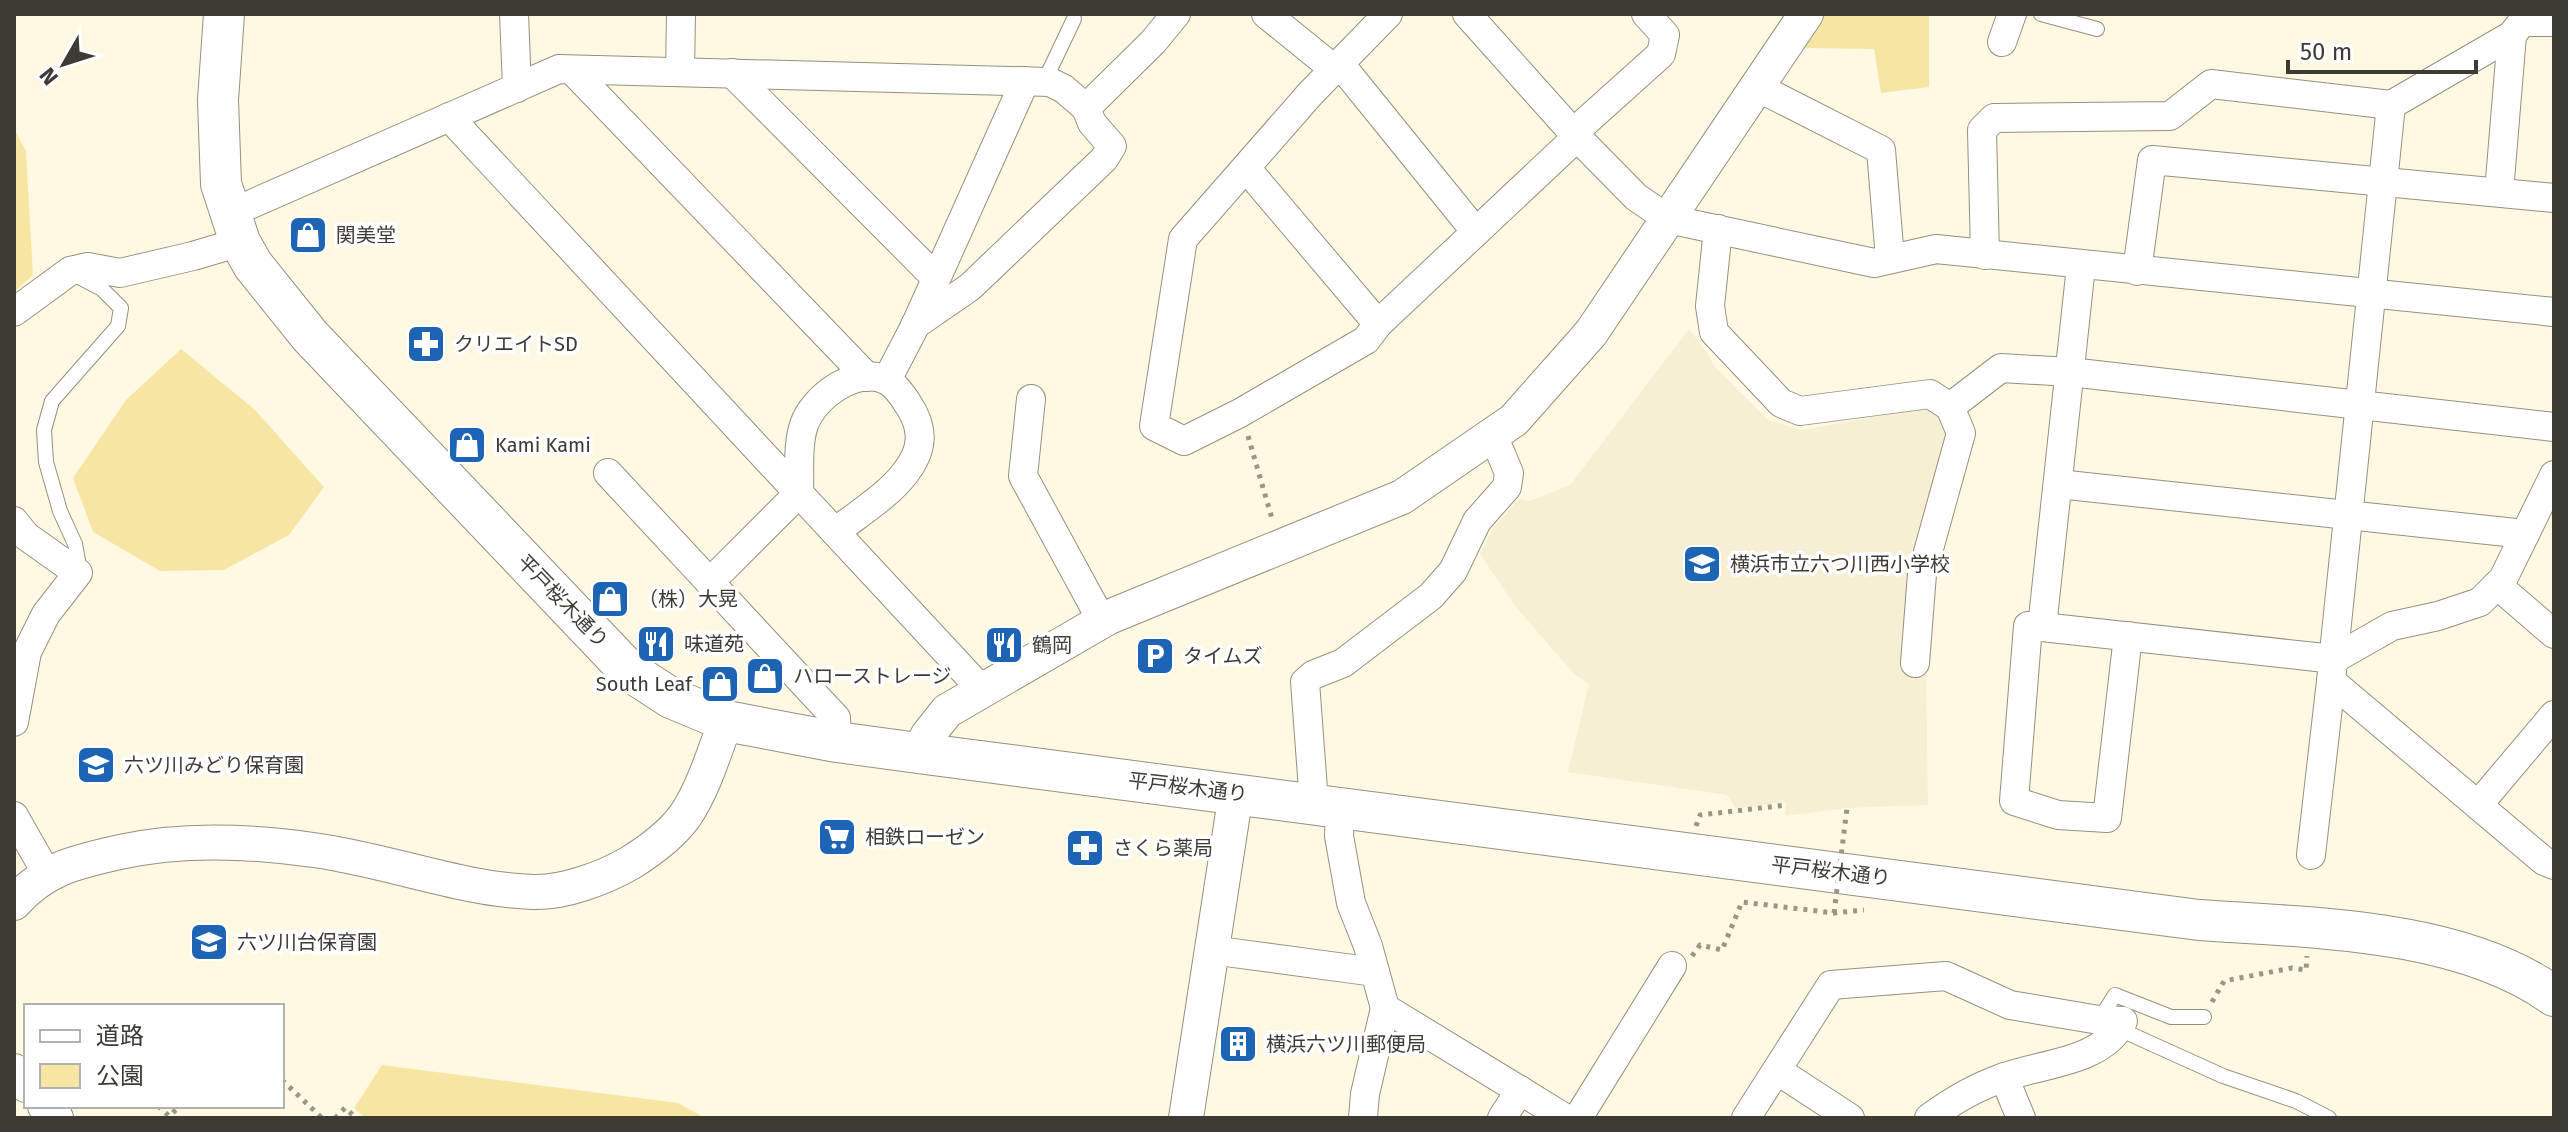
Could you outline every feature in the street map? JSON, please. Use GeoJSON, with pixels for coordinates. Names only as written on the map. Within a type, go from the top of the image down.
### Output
{"type":"FeatureCollection","features":[{"type":"Feature","properties":{"kind":"main road","name":"平戸桜木通り"},"geometry":{"type":"LineString","coordinates":[[224,14],[218,114],[221,184],[235,227],[253,265],[310,336],[628,670],[671,698],[726,721],[837,742],[2199,920],[2386,937],[2463,951],[2536,983],[2554,996]]}},
{"type":"Feature","properties":{"kind":"street"},"geometry":{"type":"LineString","coordinates":[[514,14],[517,88]]}},
{"type":"Feature","properties":{"kind":"street"},"geometry":{"type":"LineString","coordinates":[[680,72],[681,14]]}},
{"type":"Feature","properties":{"kind":"street"},"geometry":{"type":"LineString","coordinates":[[1086,108],[1153,42],[1176,14]]}},
{"type":"Feature","properties":{"kind":"street"},"geometry":{"type":"LineString","coordinates":[[1266,14],[1337,66],[1476,232]]}},
{"type":"Feature","properties":{"kind":"street"},"geometry":{"type":"LineString","coordinates":[[1388,14],[1337,66],[1183,239],[1154,426],[1184,441],[1240,413],[1366,340],[1378,324],[1661,54],[1665,35],[1646,14]]}},
{"type":"Feature","properties":{"kind":"street"},"geometry":{"type":"LineString","coordinates":[[1467,14],[1575,135],[1636,197],[1668,219],[1874,263],[1936,249],[2554,312]]}},
{"type":"Feature","properties":{"kind":"street"},"geometry":{"type":"LineString","coordinates":[[918,753],[947,711],[1102,621],[1402,497],[1514,420],[1591,333],[1806,14]]}},
{"type":"Feature","properties":{"kind":"street"},"geometry":{"type":"LineString","coordinates":[[2002,42],[2012,14]]}},
{"type":"Feature","properties":{"kind":"street"},"geometry":{"type":"LineString","coordinates":[[1985,255],[1982,130],[1994,118],[2170,116],[2211,84],[2391,105],[2512,35],[2522,22],[2554,22]]}},
{"type":"Feature","properties":{"kind":"street"},"geometry":{"type":"LineString","coordinates":[[2499,192],[2512,35]]}},
{"type":"Feature","properties":{"kind":"street"},"geometry":{"type":"LineString","coordinates":[[14,312],[70,271],[88,267],[120,273],[193,256],[235,227],[449,117],[559,69],[1035,81],[1050,82],[1064,89],[1086,108],[1092,123],[1112,146],[1104,159],[970,287],[915,326]]}},
{"type":"Feature","properties":{"kind":"street"},"geometry":{"type":"LineString","coordinates":[[572,70],[877,379],[902,395],[918,418],[921,437],[906,472],[890,489],[835,532]]}},
{"type":"Feature","properties":{"kind":"street"},"geometry":{"type":"LineString","coordinates":[[732,73],[936,278]]}},
{"type":"Feature","properties":{"kind":"street"},"geometry":{"type":"LineString","coordinates":[[710,582],[799,493],[802,428],[809,412],[825,393],[843,383],[877,379],[915,326],[1035,81]]}},
{"type":"Feature","properties":{"kind":"street"},"geometry":{"type":"LineString","coordinates":[[1757,87],[1881,150],[1890,259]]}},
{"type":"Feature","properties":{"kind":"street"},"geometry":{"type":"LineString","coordinates":[[2311,855],[2391,105]]}},
{"type":"Feature","properties":{"kind":"street"},"geometry":{"type":"LineString","coordinates":[[449,117],[982,690]]}},
{"type":"Feature","properties":{"kind":"street"},"geometry":{"type":"LineString","coordinates":[[2137,271],[2152,160],[2554,198]]}},
{"type":"Feature","properties":{"kind":"street"},"geometry":{"type":"LineString","coordinates":[[1246,168],[1378,324]]}},
{"type":"Feature","properties":{"kind":"street"},"geometry":{"type":"LineString","coordinates":[[1718,229],[1710,306],[1714,332],[1781,403],[1800,411],[1930,394],[1950,407],[1961,433],[1922,574],[1915,663]]}},
{"type":"Feature","properties":{"kind":"street"},"geometry":{"type":"LineString","coordinates":[[2042,627],[2081,266]]}},
{"type":"Feature","properties":{"kind":"street"},"geometry":{"type":"LineString","coordinates":[[1950,407],[2001,368],[2070,372],[2554,427]]}},
{"type":"Feature","properties":{"kind":"street"},"geometry":{"type":"LineString","coordinates":[[1031,399],[1023,476],[1102,621]]}},
{"type":"Feature","properties":{"kind":"street"},"geometry":{"type":"LineString","coordinates":[[1363,1118],[1365,1094],[1385,1008],[1351,903],[1339,836],[1327,805],[1305,682],[1313,675],[1343,663],[1431,596],[1453,571],[1477,521],[1507,487],[1509,473],[1493,435]]}},
{"type":"Feature","properties":{"kind":"street"},"geometry":{"type":"LineString","coordinates":[[608,473],[836,718],[837,742]]}},
{"type":"Feature","properties":{"kind":"street"},"geometry":{"type":"LineString","coordinates":[[2332,670],[2392,626],[2438,616],[2480,602],[2503,579],[2554,475]]}},
{"type":"Feature","properties":{"kind":"street"},"geometry":{"type":"LineString","coordinates":[[2058,484],[2525,534]]}},
{"type":"Feature","properties":{"kind":"street"},"geometry":{"type":"LineString","coordinates":[[14,521],[26,536],[78,573],[46,614],[27,652],[14,722]]}},
{"type":"Feature","properties":{"kind":"street"},"geometry":{"type":"LineString","coordinates":[[2497,585],[2554,634]]}},
{"type":"Feature","properties":{"kind":"street"},"geometry":{"type":"LineString","coordinates":[[2128,636],[2107,818],[2058,815],[2014,801],[2028,626],[2128,636],[2332,670],[2478,805],[2544,861],[2554,865]]}},
{"type":"Feature","properties":{"kind":"street"},"geometry":{"type":"LineString","coordinates":[[2478,805],[2554,715]]}},
{"type":"Feature","properties":{"kind":"street"},"geometry":{"type":"LineString","coordinates":[[14,903],[47,874],[59,868],[144,846],[206,842],[314,850],[490,887],[535,892],[579,885],[614,873],[668,835],[685,815],[701,786],[726,721]]}},
{"type":"Feature","properties":{"kind":"street"},"geometry":{"type":"LineString","coordinates":[[1186,1118],[1236,793]]}},
{"type":"Feature","properties":{"kind":"street"},"geometry":{"type":"LineString","coordinates":[[14,816],[47,874]]}},
{"type":"Feature","properties":{"kind":"street"},"geometry":{"type":"LineString","coordinates":[[1211,950],[1375,972]]}},
{"type":"Feature","properties":{"kind":"street"},"geometry":{"type":"LineString","coordinates":[[1578,1118],[1672,966]]}},
{"type":"Feature","properties":{"kind":"street"},"geometry":{"type":"LineString","coordinates":[[1746,1118],[1831,985],[1946,976],[2010,1005],[2109,1024],[2103,1046],[2004,1077],[1952,1101],[1929,1118]]}},
{"type":"Feature","properties":{"kind":"street"},"geometry":{"type":"LineString","coordinates":[[1385,1008],[1565,1118]]}},
{"type":"Feature","properties":{"kind":"street"},"geometry":{"type":"LineString","coordinates":[[1778,1071],[1850,1118]]}},
{"type":"Feature","properties":{"kind":"street"},"geometry":{"type":"LineString","coordinates":[[2004,1077],[2021,1118]]}},
{"type":"Feature","properties":{"kind":"street"},"geometry":{"type":"LineString","coordinates":[[1502,1118],[1520,1090]]}},
{"type":"Feature","properties":{"kind":"lane"},"geometry":{"type":"LineString","coordinates":[[2041,14],[2097,29]]}},
{"type":"Feature","properties":{"kind":"lane"},"geometry":{"type":"LineString","coordinates":[[1035,81],[1074,19]]}},
{"type":"Feature","properties":{"kind":"lane"},"geometry":{"type":"LineString","coordinates":[[70,271],[102,289],[121,308],[118,326],[52,401],[44,430],[46,462],[60,511],[75,544],[78,573]]}},
{"type":"Feature","properties":{"kind":"lane"},"geometry":{"type":"LineString","coordinates":[[2204,1017],[2171,1017],[2115,995],[2109,1024],[2223,1076],[2296,1101],[2329,1118]]}},
{"type":"Feature","properties":{"kind":"path"},"geometry":{"type":"LineString","coordinates":[[1247,433],[1274,527]]}},
{"type":"Feature","properties":{"kind":"path"},"geometry":{"type":"LineString","coordinates":[[1700,815],[1787,805]]}},
{"type":"Feature","properties":{"kind":"path"},"geometry":{"type":"LineString","coordinates":[[1834,913],[1847,808]]}},
{"type":"Feature","properties":{"kind":"path"},"geometry":{"type":"LineString","coordinates":[[1672,966],[1681,972],[1700,945],[1722,950],[1742,902],[1834,913],[1877,909]]}},
{"type":"Feature","properties":{"kind":"path"},"geometry":{"type":"LineString","coordinates":[[2204,1017],[2224,981],[2292,968],[2306,970],[2307,951]]}},
{"type":"Feature","properties":{"kind":"path"},"geometry":{"type":"LineString","coordinates":[[284,1082],[322,1118]]}},
{"type":"Feature","properties":{"kind":"path"},"geometry":{"type":"LineString","coordinates":[[160,1108],[169,1116],[178,1108]]}},
{"type":"Feature","properties":{"kind":"path"},"geometry":{"type":"LineString","coordinates":[[335,1118],[345,1108],[356,1118]]}},
{"type":"Feature","properties":{"kind":"shaded area","name":"横浜市立六つ川西小学校"},"geometry":{"type":"Polygon","coordinates":[[[1689,329],[1714,366],[1768,420],[1801,430],[1925,408],[1934,409],[1954,432],[1933,502],[1926,666],[1928,805],[1847,808],[1785,816],[1786,802],[1736,808],[1727,795],[1568,772],[1589,684],[1574,674],[1516,607],[1480,554],[1493,528],[1519,499],[1530,501],[1570,485],[1689,329]]]}},
{"type":"Feature","properties":{"kind":"green space"},"geometry":{"type":"Polygon","coordinates":[[[1822,14],[1929,14],[1929,87],[1881,93],[1874,49],[1804,48],[1822,14]]]}},
{"type":"Feature","properties":{"kind":"green space"},"geometry":{"type":"Polygon","coordinates":[[[14,129],[26,151],[33,275],[14,292],[14,129]]]}},
{"type":"Feature","properties":{"kind":"green space"},"geometry":{"type":"Polygon","coordinates":[[[181,349],[254,409],[324,487],[289,535],[224,570],[160,571],[93,532],[73,478],[126,400],[181,349]]]}},
{"type":"Feature","properties":{"kind":"green space"},"geometry":{"type":"Polygon","coordinates":[[[382,1065],[678,1103],[705,1118],[365,1118],[354,1108],[382,1065]]]}},
{"type":"Feature","properties":{"kind":"place","name":"関美堂"},"geometry":{"type":"Point","coordinates":[308,235]}},
{"type":"Feature","properties":{"kind":"place","name":"クリエイトSD"},"geometry":{"type":"Point","coordinates":[426,344]}},
{"type":"Feature","properties":{"kind":"place","name":"Kami Kami"},"geometry":{"type":"Point","coordinates":[467,445]}},
{"type":"Feature","properties":{"kind":"place","name":"横浜市立六つ川西小学校"},"geometry":{"type":"Point","coordinates":[1702,564]}},
{"type":"Feature","properties":{"kind":"place","name":"（株）大晃"},"geometry":{"type":"Point","coordinates":[610,599]}},
{"type":"Feature","properties":{"kind":"place","name":"味道苑"},"geometry":{"type":"Point","coordinates":[656,644]}},
{"type":"Feature","properties":{"kind":"place","name":"鶴岡"},"geometry":{"type":"Point","coordinates":[1004,645]}},
{"type":"Feature","properties":{"kind":"place","name":"タイムズ"},"geometry":{"type":"Point","coordinates":[1155,656]}},
{"type":"Feature","properties":{"kind":"place","name":"ハローストレージ"},"geometry":{"type":"Point","coordinates":[765,676]}},
{"type":"Feature","properties":{"kind":"place","name":"South Leaf"},"geometry":{"type":"Point","coordinates":[720,684]}},
{"type":"Feature","properties":{"kind":"place","name":"六ツ川みどり保育園"},"geometry":{"type":"Point","coordinates":[96,765]}},
{"type":"Feature","properties":{"kind":"place","name":"相鉄ローゼン"},"geometry":{"type":"Point","coordinates":[837,837]}},
{"type":"Feature","properties":{"kind":"place","name":"さくら薬局"},"geometry":{"type":"Point","coordinates":[1085,848]}},
{"type":"Feature","properties":{"kind":"place","name":"六ツ川台保育園"},"geometry":{"type":"Point","coordinates":[209,942]}},
{"type":"Feature","properties":{"kind":"place","name":"横浜六ツ川郵便局"},"geometry":{"type":"Point","coordinates":[1238,1044]}}]}
